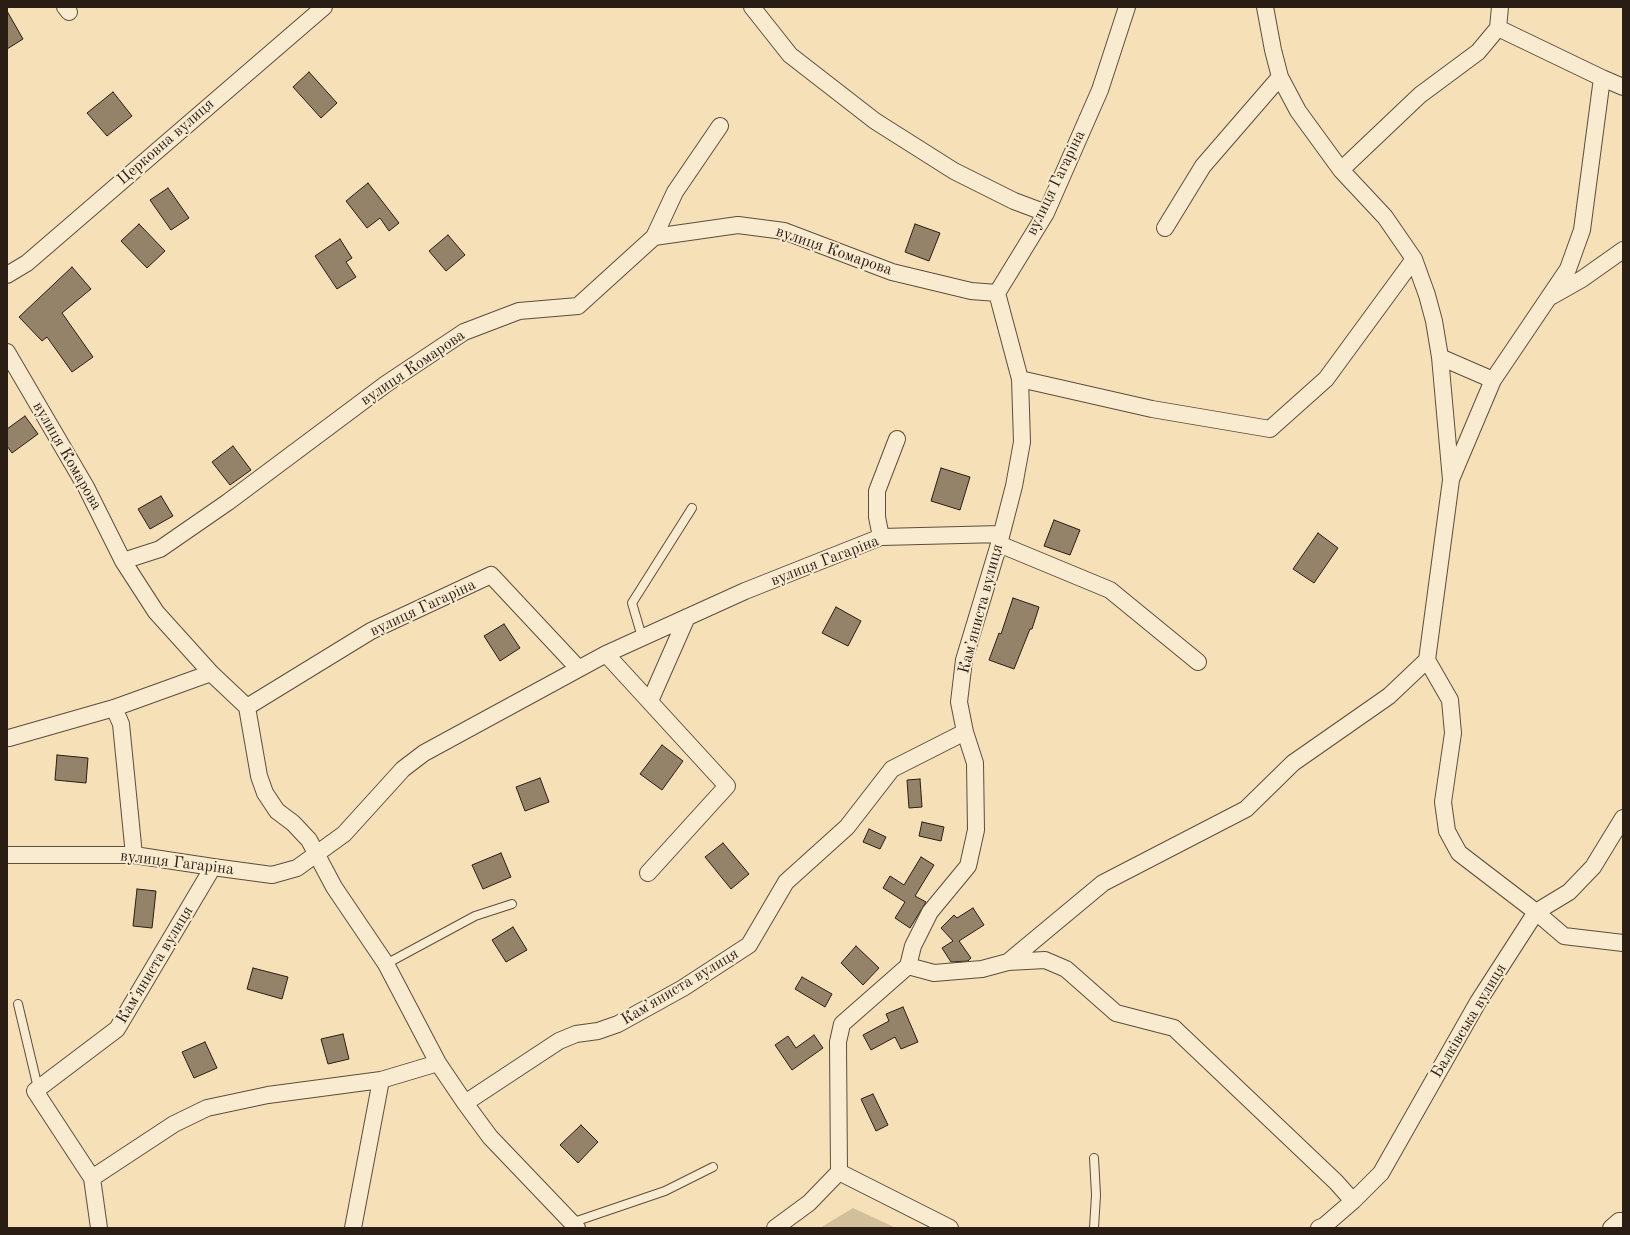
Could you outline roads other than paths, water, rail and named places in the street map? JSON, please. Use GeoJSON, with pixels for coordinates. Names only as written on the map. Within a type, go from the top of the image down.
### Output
{"type":"FeatureCollection","features":[{"type":"Feature","properties":{"kind":"street","name":"Церковна вулиця"},"geometry":{"type":"LineString","coordinates":[[7,275],[27,262],[324,7]]}},
{"type":"Feature","properties":{"kind":"street"},"geometry":{"type":"LineString","coordinates":[[752,7],[790,55],[875,121],[954,171],[1014,201],[1046,214]]}},
{"type":"Feature","properties":{"kind":"street","name":"вулиця Гагаріна"},"geometry":{"type":"LineString","coordinates":[[997,293],[1046,214],[1100,90],[1127,7]]}},
{"type":"Feature","properties":{"kind":"street"},"geometry":{"type":"LineString","coordinates":[[1265,7],[1280,77],[1298,112],[1341,170],[1385,217],[1414,258],[1429,301],[1440,357],[1451,480],[1427,660],[1450,700],[1453,733],[1443,802],[1447,831],[1459,853],[1536,912],[1564,936],[1623,943]]}},
{"type":"Feature","properties":{"kind":"street"},"geometry":{"type":"LineString","coordinates":[[1341,170],[1420,95],[1478,52],[1498,28],[1500,7]]}},
{"type":"Feature","properties":{"kind":"street"},"geometry":{"type":"LineString","coordinates":[[1498,28],[1623,87]]}},
{"type":"Feature","properties":{"kind":"street"},"geometry":{"type":"LineString","coordinates":[[1165,228],[1203,166],[1280,77]]}},
{"type":"Feature","properties":{"kind":"street"},"geometry":{"type":"LineString","coordinates":[[1451,480],[1493,380],[1568,269],[1582,230],[1602,78]]}},
{"type":"Feature","properties":{"kind":"street"},"geometry":{"type":"LineString","coordinates":[[654,237],[675,192],[720,126]]}},
{"type":"Feature","properties":{"kind":"street","name":"вулиця Комарова"},"geometry":{"type":"LineString","coordinates":[[124,561],[160,549],[228,502],[386,384],[464,332],[519,311],[578,306],[654,237],[738,225],[784,231],[892,272],[971,291],[997,293]]}},
{"type":"Feature","properties":{"kind":"street"},"geometry":{"type":"LineString","coordinates":[[1550,297],[1582,279],[1623,250]]}},
{"type":"Feature","properties":{"kind":"street"},"geometry":{"type":"LineString","coordinates":[[1020,379],[1152,409],[1270,429],[1326,379],[1414,258]]}},
{"type":"Feature","properties":{"kind":"street"},"geometry":{"type":"LineString","coordinates":[[997,293],[1020,379],[1022,442],[1014,486],[1000,539],[1110,590],[1198,662]]}},
{"type":"Feature","properties":{"kind":"street","name":"вулиця Комарова"},"geometry":{"type":"LineString","coordinates":[[7,352],[86,487],[124,561],[156,612],[211,673]]}},
{"type":"Feature","properties":{"kind":"street"},"geometry":{"type":"LineString","coordinates":[[1440,357],[1493,380]]}},
{"type":"Feature","properties":{"kind":"street"},"geometry":{"type":"LineString","coordinates":[[881,537],[877,517],[877,491],[897,439]]}},
{"type":"Feature","properties":{"kind":"street","name":"вулиця Гагаріна"},"geometry":{"type":"LineString","coordinates":[[7,855],[134,854],[213,867],[272,874],[298,868],[344,834],[403,769],[424,753],[578,668],[642,636],[745,591],[881,537],[1000,539]]}},
{"type":"Feature","properties":{"kind":"street","name":"Камʼяниста вулиця"},"geometry":{"type":"LineString","coordinates":[[908,966],[913,946],[930,912],[968,866],[976,830],[975,763],[965,732],[959,702],[964,660],[1000,539]]}},
{"type":"Feature","properties":{"kind":"street","name":"вулиця Гагаріна"},"geometry":{"type":"LineString","coordinates":[[247,707],[371,632],[491,575],[578,668]]}},
{"type":"Feature","properties":{"kind":"street"},"geometry":{"type":"LineString","coordinates":[[650,701],[687,617]]}},
{"type":"Feature","properties":{"kind":"street"},"geometry":{"type":"LineString","coordinates":[[606,654],[727,786],[648,873]]}},
{"type":"Feature","properties":{"kind":"street"},"geometry":{"type":"LineString","coordinates":[[1008,962],[1103,883],[1246,809],[1293,763],[1389,696],[1427,660]]}},
{"type":"Feature","properties":{"kind":"street"},"geometry":{"type":"LineString","coordinates":[[9,738],[114,708],[211,673],[247,707],[259,776],[265,793],[277,811],[293,823],[309,840],[334,887],[386,964],[438,1062],[490,1137],[574,1225]]}},
{"type":"Feature","properties":{"kind":"street"},"geometry":{"type":"LineString","coordinates":[[114,708],[121,724],[134,854]]}},
{"type":"Feature","properties":{"kind":"street","name":"Камʼяниста вулиця"},"geometry":{"type":"LineString","coordinates":[[465,1103],[559,1041],[576,1034],[598,1031],[618,1024],[683,988],[749,945],[786,882],[846,827],[892,768],[965,732]]}},
{"type":"Feature","properties":{"kind":"street","name":"Балківська вулиця"},"geometry":{"type":"LineString","coordinates":[[1319,1228],[1324,1226],[1353,1201],[1381,1173],[1478,1002],[1536,912],[1569,892],[1593,867],[1623,818]]}},
{"type":"Feature","properties":{"kind":"street","name":"Камʼяниста вулиця"},"geometry":{"type":"LineString","coordinates":[[38,1088],[117,1029],[213,867]]}},
{"type":"Feature","properties":{"kind":"street"},"geometry":{"type":"LineString","coordinates":[[775,1228],[809,1203],[839,1172],[838,1042],[842,1024],[908,966],[934,973],[982,969],[1008,962],[1045,960],[1066,969],[1116,1013],[1174,1028],[1336,1182],[1353,1201]]}},
{"type":"Feature","properties":{"kind":"street"},"geometry":{"type":"LineString","coordinates":[[92,1178],[174,1124],[207,1108],[268,1095],[381,1080],[438,1062]]}},
{"type":"Feature","properties":{"kind":"street"},"geometry":{"type":"LineString","coordinates":[[352,1228],[381,1080]]}},
{"type":"Feature","properties":{"kind":"street"},"geometry":{"type":"LineString","coordinates":[[38,1088],[35,1091],[92,1178],[99,1228]]}},
{"type":"Feature","properties":{"kind":"street"},"geometry":{"type":"LineString","coordinates":[[839,1172],[950,1228]]}},
{"type":"Feature","properties":{"kind":"street"},"geometry":{"type":"LineString","coordinates":[[1611,1228],[1619,1221],[1623,1221]]}},
{"type":"Feature","properties":{"kind":"lane"},"geometry":{"type":"LineString","coordinates":[[642,636],[632,604],[692,508]]}},
{"type":"Feature","properties":{"kind":"lane"},"geometry":{"type":"LineString","coordinates":[[386,964],[475,916],[512,904]]}},
{"type":"Feature","properties":{"kind":"lane"},"geometry":{"type":"LineString","coordinates":[[18,1004],[38,1088]]}},
{"type":"Feature","properties":{"kind":"lane"},"geometry":{"type":"LineString","coordinates":[[1094,1158],[1096,1196],[1094,1228]]}},
{"type":"Feature","properties":{"kind":"lane"},"geometry":{"type":"LineString","coordinates":[[574,1225],[665,1191],[713,1167]]}}]}
